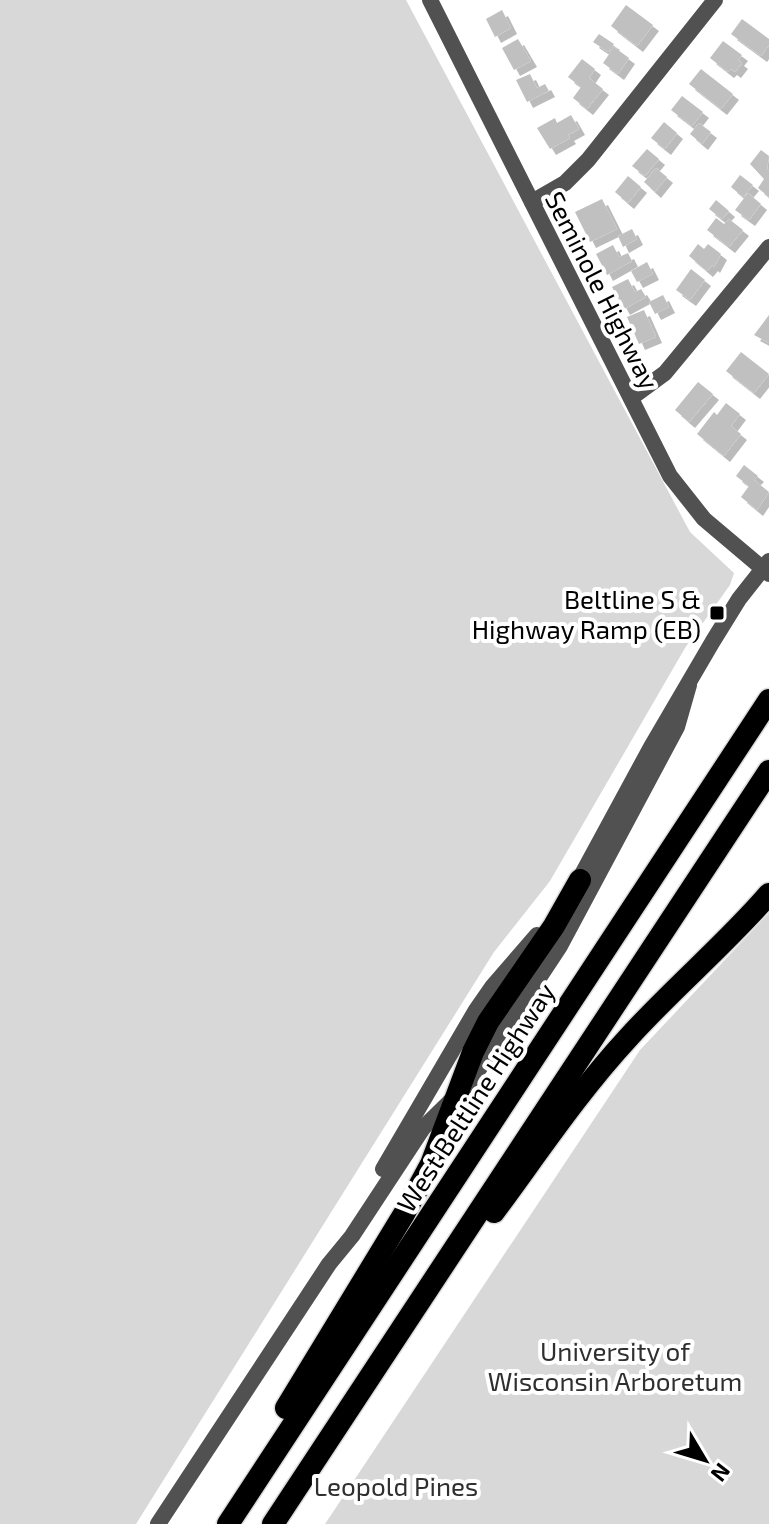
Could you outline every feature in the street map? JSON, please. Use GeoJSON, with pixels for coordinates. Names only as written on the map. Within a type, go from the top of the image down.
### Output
{"type":"FeatureCollection","features":[{"type":"Feature","properties":{"kind":"highway","name":"West Beltline Highway"},"geometry":{"type":"LineString","coordinates":[[228,1524],[769,700]]}},
{"type":"Feature","properties":{"kind":"highway"},"geometry":{"type":"LineString","coordinates":[[273,1524],[769,771]]}},
{"type":"Feature","properties":{"kind":"highway"},"geometry":{"type":"LineString","coordinates":[[220,1524],[431,1164],[488,1022],[554,926],[580,880]]}},
{"type":"Feature","properties":{"kind":"highway"},"geometry":{"type":"LineString","coordinates":[[332,1432],[601,1068],[636,1028],[742,925],[769,894]]}},
{"type":"Feature","properties":{"kind":"street","name":"Seminole Highway"},"geometry":{"type":"LineString","coordinates":[[430,0],[670,476],[704,519],[767,568]]}},
{"type":"Feature","properties":{"kind":"street"},"geometry":{"type":"LineString","coordinates":[[532,202],[565,183],[588,160],[715,0]]}},
{"type":"Feature","properties":{"kind":"street"},"geometry":{"type":"LineString","coordinates":[[631,398],[665,373],[769,247]]}},
{"type":"Feature","properties":{"kind":"street"},"geometry":{"type":"LineString","coordinates":[[329,1264],[345,1231],[476,1010],[580,880],[651,747],[739,599],[767,568]]}},
{"type":"Feature","properties":{"kind":"street"},"geometry":{"type":"LineString","coordinates":[[158,1524],[329,1264],[352,1236],[423,1128],[457,1095],[486,1059],[574,921],[677,727],[689,685]]}},
{"type":"Feature","properties":{"kind":"green space"},"geometry":{"type":"Polygon","coordinates":[[[0,0],[406,0],[690,532],[734,573],[730,585],[685,648],[550,881],[494,952],[136,1524],[0,1524],[0,0]]]}},
{"type":"Feature","properties":{"kind":"green space","name":"University of Wisconsin Arboretum"},"geometry":{"type":"Polygon","coordinates":[[[769,913],[769,1524],[325,1524],[640,1050],[769,913]]]}},
{"type":"Feature","properties":{"kind":"building"},"geometry":{"type":"Polygon","coordinates":[[[626,5],[653,25],[637,46],[611,26],[626,5]]]}},
{"type":"Feature","properties":{"kind":"building"},"geometry":{"type":"Polygon","coordinates":[[[502,10],[511,28],[495,37],[486,19],[502,10]]]}},
{"type":"Feature","properties":{"kind":"building"},"geometry":{"type":"Polygon","coordinates":[[[742,19],[769,39],[769,45],[761,56],[731,34],[742,19]]]}},
{"type":"Feature","properties":{"kind":"building"},"geometry":{"type":"Polygon","coordinates":[[[599,34],[614,44],[608,52],[593,42],[599,34]]]}},
{"type":"Feature","properties":{"kind":"building"},"geometry":{"type":"Polygon","coordinates":[[[518,39],[531,61],[514,70],[502,48],[518,39]]]}},
{"type":"Feature","properties":{"kind":"building"},"geometry":{"type":"Polygon","coordinates":[[[723,41],[742,55],[738,60],[742,63],[735,72],[731,69],[728,72],[710,58],[723,41]]]}},
{"type":"Feature","properties":{"kind":"building"},"geometry":{"type":"Polygon","coordinates":[[[614,47],[629,58],[618,74],[603,63],[614,47]]]}},
{"type":"Feature","properties":{"kind":"building"},"geometry":{"type":"Polygon","coordinates":[[[582,59],[595,69],[589,78],[603,89],[587,109],[573,98],[581,87],[568,77],[582,59]]]}},
{"type":"Feature","properties":{"kind":"building"},"geometry":{"type":"Polygon","coordinates":[[[701,69],[733,94],[721,109],[689,84],[701,69]]]}},
{"type":"Feature","properties":{"kind":"building"},"geometry":{"type":"Polygon","coordinates":[[[530,74],[537,88],[545,84],[549,91],[527,102],[516,80],[530,74]]]}},
{"type":"Feature","properties":{"kind":"building"},"geometry":{"type":"Polygon","coordinates":[[[682,96],[703,112],[692,126],[671,110],[682,96]]]}},
{"type":"Feature","properties":{"kind":"building"},"geometry":{"type":"Polygon","coordinates":[[[571,115],[579,129],[550,149],[537,128],[555,118],[557,123],[571,115]]]}},
{"type":"Feature","properties":{"kind":"building"},"geometry":{"type":"Polygon","coordinates":[[[664,122],[677,133],[665,149],[651,138],[664,122]]]}},
{"type":"Feature","properties":{"kind":"building"},"geometry":{"type":"Polygon","coordinates":[[[699,123],[711,132],[702,144],[690,134],[699,123]]]}},
{"type":"Feature","properties":{"kind":"building"},"geometry":{"type":"Polygon","coordinates":[[[647,149],[659,159],[645,176],[632,166],[647,149]]]}},
{"type":"Feature","properties":{"kind":"building"},"geometry":{"type":"Polygon","coordinates":[[[761,150],[769,156],[769,197],[758,188],[764,179],[750,164],[761,150]]]}},
{"type":"Feature","properties":{"kind":"building"},"geometry":{"type":"Polygon","coordinates":[[[656,168],[667,177],[655,192],[644,182],[656,168]]]}},
{"type":"Feature","properties":{"kind":"building"},"geometry":{"type":"Polygon","coordinates":[[[740,175],[753,185],[743,197],[731,187],[740,175]]]}},
{"type":"Feature","properties":{"kind":"building"},"geometry":{"type":"Polygon","coordinates":[[[628,176],[641,187],[628,203],[615,192],[628,176]]]}},
{"type":"Feature","properties":{"kind":"building"},"geometry":{"type":"Polygon","coordinates":[[[748,193],[761,204],[749,220],[735,210],[748,193]]]}},
{"type":"Feature","properties":{"kind":"building"},"geometry":{"type":"Polygon","coordinates":[[[602,199],[617,229],[590,242],[575,212],[602,199]]]}},
{"type":"Feature","properties":{"kind":"building"},"geometry":{"type":"Polygon","coordinates":[[[716,200],[729,211],[722,219],[709,209],[716,200]]]}},
{"type":"Feature","properties":{"kind":"building"},"geometry":{"type":"Polygon","coordinates":[[[716,218],[724,224],[729,219],[743,230],[729,247],[707,230],[716,218]]]}},
{"type":"Feature","properties":{"kind":"building"},"geometry":{"type":"Polygon","coordinates":[[[632,229],[637,239],[623,247],[618,236],[632,229]]]}},
{"type":"Feature","properties":{"kind":"building"},"geometry":{"type":"Polygon","coordinates":[[[698,244],[704,249],[708,244],[721,254],[714,267],[712,265],[707,271],[689,256],[698,244]]]}},
{"type":"Feature","properties":{"kind":"building"},"geometry":{"type":"Polygon","coordinates":[[[613,245],[619,257],[628,253],[632,261],[607,275],[596,254],[613,245]]]}},
{"type":"Feature","properties":{"kind":"building"},"geometry":{"type":"Polygon","coordinates":[[[647,262],[653,274],[637,282],[631,271],[647,262]]]}},
{"type":"Feature","properties":{"kind":"building"},"geometry":{"type":"Polygon","coordinates":[[[691,269],[705,280],[690,300],[676,290],[691,269]]]}},
{"type":"Feature","properties":{"kind":"building"},"geometry":{"type":"Polygon","coordinates":[[[628,279],[635,292],[641,289],[646,297],[624,309],[612,287],[628,279]]]}},
{"type":"Feature","properties":{"kind":"building"},"geometry":{"type":"Polygon","coordinates":[[[663,295],[669,307],[655,314],[649,302],[663,295]]]}},
{"type":"Feature","properties":{"kind":"building"},"geometry":{"type":"Polygon","coordinates":[[[644,310],[656,337],[639,344],[627,317],[644,310]]]}},
{"type":"Feature","properties":{"kind":"building"},"geometry":{"type":"Polygon","coordinates":[[[769,315],[769,343],[754,335],[769,315]]]}},
{"type":"Feature","properties":{"kind":"building"},"geometry":{"type":"Polygon","coordinates":[[[741,352],[769,374],[754,393],[726,371],[741,352]]]}},
{"type":"Feature","properties":{"kind":"building"},"geometry":{"type":"Polygon","coordinates":[[[698,382],[713,394],[689,422],[675,410],[698,382]]]}},
{"type":"Feature","properties":{"kind":"building"},"geometry":{"type":"Polygon","coordinates":[[[726,403],[740,414],[731,426],[741,434],[724,456],[697,434],[714,412],[717,415],[726,403]]]}},
{"type":"Feature","properties":{"kind":"building"},"geometry":{"type":"Polygon","coordinates":[[[744,465],[758,476],[754,480],[769,492],[757,510],[741,497],[749,486],[736,476],[744,465]]]}},
{"type":"Feature","properties":{"kind":"place","name":"Beltline S & Highway Ramp (EB)"},"geometry":{"type":"Point","coordinates":[717,613]}},
{"type":"Feature","properties":{"kind":"park label","name":"Leopold Pines"},"geometry":{"type":"Point","coordinates":[396,1485]}}]}
